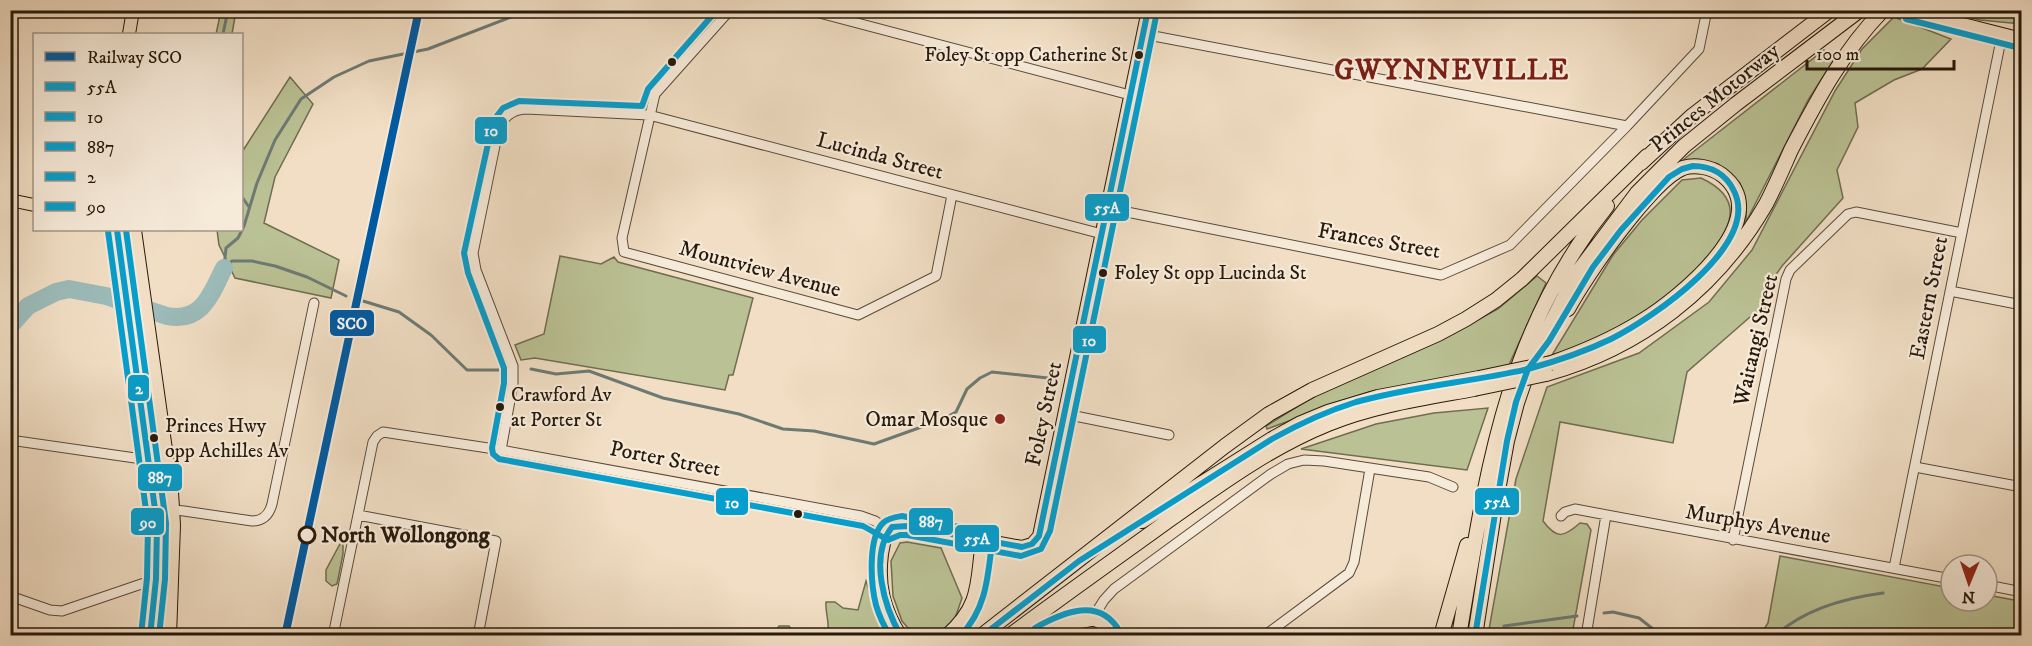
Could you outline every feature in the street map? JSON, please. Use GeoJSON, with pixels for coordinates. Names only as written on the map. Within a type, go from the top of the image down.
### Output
{"type":"FeatureCollection","features":[{"type":"Feature","properties":{"kind":"highway","name":"Princes Motorway"},"geometry":{"type":"LineString","coordinates":[[1459,636],[1488,471],[1503,410],[1518,365],[1544,302],[1576,248],[1647,156],[1693,115],[1830,10]]}},
{"type":"Feature","properties":{"kind":"highway","name":"Princes Motorway"},"geometry":{"type":"LineString","coordinates":[[1475,636],[1507,441],[1529,369],[1574,277],[1637,194],[1684,146],[1860,10]]}},
{"type":"Feature","properties":{"kind":"highway"},"geometry":{"type":"LineString","coordinates":[[1009,636],[1246,466],[1280,446],[1328,424],[1364,412],[1477,383],[1593,359],[1663,320],[1706,284],[1740,244],[1767,202],[1826,85],[1851,48],[1883,10]]}},
{"type":"Feature","properties":{"kind":"highway"},"geometry":{"type":"LineString","coordinates":[[981,636],[1269,414],[1312,390],[1438,334],[1496,300],[1522,279],[1647,156]]}},
{"type":"Feature","properties":{"kind":"highway"},"geometry":{"type":"LineString","coordinates":[[1529,369],[1551,340],[1594,266],[1661,185],[1677,171],[1691,166],[1706,167],[1724,176],[1736,194],[1737,223],[1724,247],[1701,273],[1684,290],[1644,320],[1548,369]]}},
{"type":"Feature","properties":{"kind":"highway"},"geometry":{"type":"LineString","coordinates":[[1079,561],[1299,424],[1363,401],[1409,390],[1477,383]]}},
{"type":"Feature","properties":{"kind":"highway"},"geometry":{"type":"LineString","coordinates":[[1442,636],[1488,471]]}},
{"type":"Feature","properties":{"kind":"highway"},"geometry":{"type":"LineString","coordinates":[[947,636],[960,624],[973,605],[983,541]]}},
{"type":"Feature","properties":{"kind":"highway"},"geometry":{"type":"LineString","coordinates":[[1039,636],[1060,625],[1092,619]]}},
{"type":"Feature","properties":{"kind":"main road"},"geometry":{"type":"LineString","coordinates":[[129,33],[133,10]]}},
{"type":"Feature","properties":{"kind":"main road","name":"Foley Street"},"geometry":{"type":"LineString","coordinates":[[983,541],[1022,547],[1035,542],[1041,529],[1148,10]]}},
{"type":"Feature","properties":{"kind":"main road"},"geometry":{"type":"LineString","coordinates":[[1908,10],[2002,36],[2022,39]]}},
{"type":"Feature","properties":{"kind":"main road"},"geometry":{"type":"LineString","coordinates":[[10,200],[33,205]]}},
{"type":"Feature","properties":{"kind":"main road"},"geometry":{"type":"LineString","coordinates":[[117,231],[155,508],[156,579],[150,636]]}},
{"type":"Feature","properties":{"kind":"main road"},"geometry":{"type":"LineString","coordinates":[[135,231],[173,510],[170,636]]}},
{"type":"Feature","properties":{"kind":"main road"},"geometry":{"type":"LineString","coordinates":[[149,460],[167,458]]}},
{"type":"Feature","properties":{"kind":"main road"},"geometry":{"type":"LineString","coordinates":[[901,636],[886,610],[882,592],[881,561],[889,531],[897,526],[908,526],[983,541]]}},
{"type":"Feature","properties":{"kind":"main road"},"geometry":{"type":"LineString","coordinates":[[1092,619],[1102,623],[1112,636]]}},
{"type":"Feature","properties":{"kind":"street"},"geometry":{"type":"LineString","coordinates":[[649,115],[655,94],[730,10]]}},
{"type":"Feature","properties":{"kind":"street"},"geometry":{"type":"LineString","coordinates":[[808,10],[1130,95]]}},
{"type":"Feature","properties":{"kind":"street","name":"Frances Street"},"geometry":{"type":"LineString","coordinates":[[1107,208],[1441,275],[1509,245],[1628,126],[1699,50],[1707,10]]}},
{"type":"Feature","properties":{"kind":"street"},"geometry":{"type":"LineString","coordinates":[[1143,34],[1628,126]]}},
{"type":"Feature","properties":{"kind":"street","name":"Eastern Street"},"geometry":{"type":"LineString","coordinates":[[1894,568],[2002,36]]}},
{"type":"Feature","properties":{"kind":"street","name":"Lucinda Street"},"geometry":{"type":"LineString","coordinates":[[501,450],[513,384],[513,366],[476,270],[473,253],[501,125],[508,115],[519,110],[649,115],[1102,234]]}},
{"type":"Feature","properties":{"kind":"street","name":"Mountview Avenue"},"geometry":{"type":"LineString","coordinates":[[649,115],[622,238],[624,252],[858,315],[936,276],[952,195]]}},
{"type":"Feature","properties":{"kind":"street","name":"Waitangi Street"},"geometry":{"type":"LineString","coordinates":[[1733,540],[1786,279],[1790,270],[1848,214],[1856,212],[1962,233]]}},
{"type":"Feature","properties":{"kind":"street"},"geometry":{"type":"LineString","coordinates":[[1950,291],[2022,305]]}},
{"type":"Feature","properties":{"kind":"street"},"geometry":{"type":"LineString","coordinates":[[155,508],[252,521],[269,513],[314,303]]}},
{"type":"Feature","properties":{"kind":"street"},"geometry":{"type":"LineString","coordinates":[[1065,414],[1169,435]]}},
{"type":"Feature","properties":{"kind":"street","name":"Porter Street"},"geometry":{"type":"LineString","coordinates":[[333,636],[373,442],[379,434],[391,432],[501,450],[861,516],[875,521],[889,531]]}},
{"type":"Feature","properties":{"kind":"street"},"geometry":{"type":"LineString","coordinates":[[10,440],[149,460]]}},
{"type":"Feature","properties":{"kind":"street"},"geometry":{"type":"LineString","coordinates":[[1092,619],[1114,589],[1288,464],[1304,460],[1429,477],[1453,487]]}},
{"type":"Feature","properties":{"kind":"street"},"geometry":{"type":"LineString","coordinates":[[1915,467],[2022,487]]}},
{"type":"Feature","properties":{"kind":"street"},"geometry":{"type":"LineString","coordinates":[[1264,636],[1349,573],[1354,562],[1370,469]]}},
{"type":"Feature","properties":{"kind":"street","name":"Murphys Avenue"},"geometry":{"type":"LineString","coordinates":[[1561,516],[1575,509],[1939,577]]}},
{"type":"Feature","properties":{"kind":"street"},"geometry":{"type":"LineString","coordinates":[[358,515],[496,541],[478,636]]}},
{"type":"Feature","properties":{"kind":"street"},"geometry":{"type":"LineString","coordinates":[[1586,636],[1606,515]]}},
{"type":"Feature","properties":{"kind":"street"},"geometry":{"type":"LineString","coordinates":[[10,596],[50,610],[62,611],[156,579]]}},
{"type":"Feature","properties":{"kind":"street"},"geometry":{"type":"LineString","coordinates":[[1999,587],[2022,592]]}},
{"type":"Feature","properties":{"kind":"green space"},"geometry":{"type":"Polygon","coordinates":[[[221,11],[236,11],[232,33],[216,33],[221,11]]]}},
{"type":"Feature","properties":{"kind":"green space"},"geometry":{"type":"Polygon","coordinates":[[[1943,11],[2021,11],[2021,24],[1980,20],[1943,11]]]}},
{"type":"Feature","properties":{"kind":"green space"},"geometry":{"type":"Polygon","coordinates":[[[1894,17],[1951,39],[1922,69],[1894,80],[1855,103],[1858,127],[1837,170],[1843,198],[1773,279],[1762,320],[1750,317],[1687,372],[1673,443],[1560,422],[1543,521],[1557,534],[1565,534],[1580,523],[1587,524],[1591,530],[1572,635],[1488,635],[1516,479],[1547,387],[1639,353],[1709,302],[1752,250],[1835,91],[1862,49],[1894,17]]]}},
{"type":"Feature","properties":{"kind":"green space"},"geometry":{"type":"Polygon","coordinates":[[[1824,50],[1833,61],[1808,100],[1746,222],[1746,206],[1740,183],[1718,164],[1700,160],[1679,163],[1824,50]]]}},
{"type":"Feature","properties":{"kind":"green space"},"geometry":{"type":"Polygon","coordinates":[[[290,77],[313,104],[275,177],[264,223],[339,260],[331,298],[235,278],[219,245],[217,231],[243,231],[244,149],[290,77]]]}},
{"type":"Feature","properties":{"kind":"green space"},"geometry":{"type":"Polygon","coordinates":[[[1701,178],[1722,192],[1730,208],[1727,226],[1711,252],[1662,302],[1616,330],[1552,355],[1613,255],[1642,220],[1682,180],[1701,178]]]}},
{"type":"Feature","properties":{"kind":"green space"},"geometry":{"type":"Polygon","coordinates":[[[560,256],[601,264],[614,257],[618,262],[753,298],[733,375],[729,375],[725,390],[535,358],[521,360],[515,345],[544,334],[560,256]]]}},
{"type":"Feature","properties":{"kind":"green space"},"geometry":{"type":"Polygon","coordinates":[[[1537,276],[1546,283],[1508,367],[1369,392],[1267,429],[1266,426],[1319,393],[1443,339],[1498,309],[1537,276]]]}},
{"type":"Feature","properties":{"kind":"green space"},"geometry":{"type":"Polygon","coordinates":[[[1488,408],[1467,470],[1301,449],[1376,424],[1434,413],[1488,408]]]}},
{"type":"Feature","properties":{"kind":"green space"},"geometry":{"type":"Polygon","coordinates":[[[341,542],[343,554],[337,584],[332,586],[326,581],[326,570],[341,542]]]}},
{"type":"Feature","properties":{"kind":"green space"},"geometry":{"type":"Polygon","coordinates":[[[907,542],[941,548],[962,598],[952,627],[944,635],[914,635],[902,621],[893,596],[891,561],[900,543],[907,542]]]}},
{"type":"Feature","properties":{"kind":"green space"},"geometry":{"type":"Polygon","coordinates":[[[1780,556],[1939,586],[1939,613],[1999,613],[1999,597],[2014,600],[2021,605],[2021,635],[1760,635],[1768,623],[1780,556]]]}},
{"type":"Feature","properties":{"kind":"green space"},"geometry":{"type":"Polygon","coordinates":[[[866,581],[877,615],[889,635],[827,635],[826,602],[835,602],[843,608],[858,610],[866,581]]]}},
{"type":"Feature","properties":{"kind":"green space"},"geometry":{"type":"Polygon","coordinates":[[[779,626],[789,626],[795,635],[773,635],[779,626]]]}},
{"type":"Feature","properties":{"kind":"waterway"},"geometry":{"type":"LineString","coordinates":[[223,33],[228,10]]}},
{"type":"Feature","properties":{"kind":"waterway"},"geometry":{"type":"LineString","coordinates":[[243,228],[257,183],[275,140],[301,99],[334,77],[369,61],[428,49],[529,10]]}},
{"type":"Feature","properties":{"kind":"waterway"},"geometry":{"type":"LineString","coordinates":[[243,198],[249,207]]}},
{"type":"Feature","properties":{"kind":"waterway"},"geometry":{"type":"LineString","coordinates":[[224,268],[226,248],[238,238],[242,231]]}},
{"type":"Feature","properties":{"kind":"waterway"},"geometry":{"type":"LineString","coordinates":[[225,267],[232,261],[252,261],[275,266],[307,277],[346,296]]}},
{"type":"Feature","properties":{"kind":"waterway"},"geometry":{"type":"LineString","coordinates":[[10,326],[28,306],[56,292],[69,289],[106,296],[167,316],[189,315],[204,304],[224,268]]}},
{"type":"Feature","properties":{"kind":"waterway"},"geometry":{"type":"LineString","coordinates":[[363,301],[399,312],[431,335],[467,370],[501,370]]}},
{"type":"Feature","properties":{"kind":"waterway"},"geometry":{"type":"LineString","coordinates":[[531,369],[556,374],[589,371],[663,398],[739,414],[783,429],[814,431],[874,444],[941,420],[956,412],[967,389],[992,372],[1057,379]]}},
{"type":"Feature","properties":{"kind":"waterway"},"geometry":{"type":"LineString","coordinates":[[1775,636],[1799,619],[1826,606],[1883,593]]}},
{"type":"Feature","properties":{"kind":"waterway"},"geometry":{"type":"LineString","coordinates":[[1604,613],[1613,612],[1639,618],[1662,636]]}},
{"type":"Feature","properties":{"kind":"waterway"},"geometry":{"type":"LineString","coordinates":[[1504,626],[1577,616]]}},
{"type":"Feature","properties":{"kind":"rail line","name":"SCO"},"geometry":{"type":"LineString","coordinates":[[285,636],[419,10]]}},
{"type":"Feature","properties":{"kind":"transit line","name":"10"},"geometry":{"type":"LineString","coordinates":[[717,10],[648,89],[642,106],[519,101],[503,108],[493,121],[464,253],[468,273],[504,368],[504,383],[492,448],[493,454],[499,459],[863,526],[888,540],[907,535],[1021,556],[1041,549],[1050,531],[1157,12]]}},
{"type":"Feature","properties":{"kind":"transit line","name":"55A"},"geometry":{"type":"LineString","coordinates":[[901,636],[889,611],[880,567],[881,552],[892,527],[908,526],[1022,547],[1032,544],[1039,536],[1148,10]]}},
{"type":"Feature","properties":{"kind":"transit line","name":"10"},"geometry":{"type":"LineString","coordinates":[[1906,19],[2020,48]]}},
{"type":"Feature","properties":{"kind":"transit line","name":"55A"},"geometry":{"type":"LineString","coordinates":[[1693,166],[1717,172],[1727,180],[1734,191],[1738,212],[1732,234],[1717,256],[1698,278],[1675,298],[1629,329],[1581,352],[1528,369],[1549,341],[1593,267],[1621,230],[1669,177],[1682,169],[1693,166]]}},
{"type":"Feature","properties":{"kind":"transit line","name":"90"},"geometry":{"type":"LineString","coordinates":[[108,231],[148,525],[147,578],[141,635]]}},
{"type":"Feature","properties":{"kind":"transit line","name":"2"},"geometry":{"type":"LineString","coordinates":[[117,231],[157,524],[156,579],[150,636]]}},
{"type":"Feature","properties":{"kind":"transit line","name":"887"},"geometry":{"type":"LineString","coordinates":[[126,231],[166,523],[165,579],[159,636]]}},
{"type":"Feature","properties":{"kind":"transit line","name":"55A"},"geometry":{"type":"LineString","coordinates":[[982,636],[1079,561],[1272,439],[1303,423],[1356,402],[1528,369]]}},
{"type":"Feature","properties":{"kind":"transit line","name":"55A"},"geometry":{"type":"LineString","coordinates":[[1475,636],[1507,441],[1516,402],[1528,369]]}},
{"type":"Feature","properties":{"kind":"transit line","name":"887"},"geometry":{"type":"LineString","coordinates":[[890,636],[880,617],[874,596],[873,550],[875,538],[884,522],[902,516],[985,532],[991,537],[991,555],[984,592],[975,615],[960,636]]}},
{"type":"Feature","properties":{"kind":"transit line","name":"887"},"geometry":{"type":"LineString","coordinates":[[1035,628],[1069,613],[1092,611],[1112,621],[1120,632]]}},
{"type":"Feature","properties":{"kind":"place","name":"Foley St opp Catherine St"},"geometry":{"type":"Point","coordinates":[1139,55]}},
{"type":"Feature","properties":{"kind":"place","name":"Foley St opp Lucinda St"},"geometry":{"type":"Point","coordinates":[1103,273]}},
{"type":"Feature","properties":{"kind":"place","name":"Crawford Av at Porter St"},"geometry":{"type":"Point","coordinates":[500,407]}},
{"type":"Feature","properties":{"kind":"place","name":"Omar Mosque"},"geometry":{"type":"Point","coordinates":[1000,419]}},
{"type":"Feature","properties":{"kind":"place","name":"Princes Hwy opp Achilles Av"},"geometry":{"type":"Point","coordinates":[154,438]}},
{"type":"Feature","properties":{"kind":"place","name":"North Wollongong"},"geometry":{"type":"Point","coordinates":[307,535]}},
{"type":"Feature","properties":{"kind":"district","name":"GWYNNEVILLE"},"geometry":{"type":"Point","coordinates":[1452,70]}}]}
